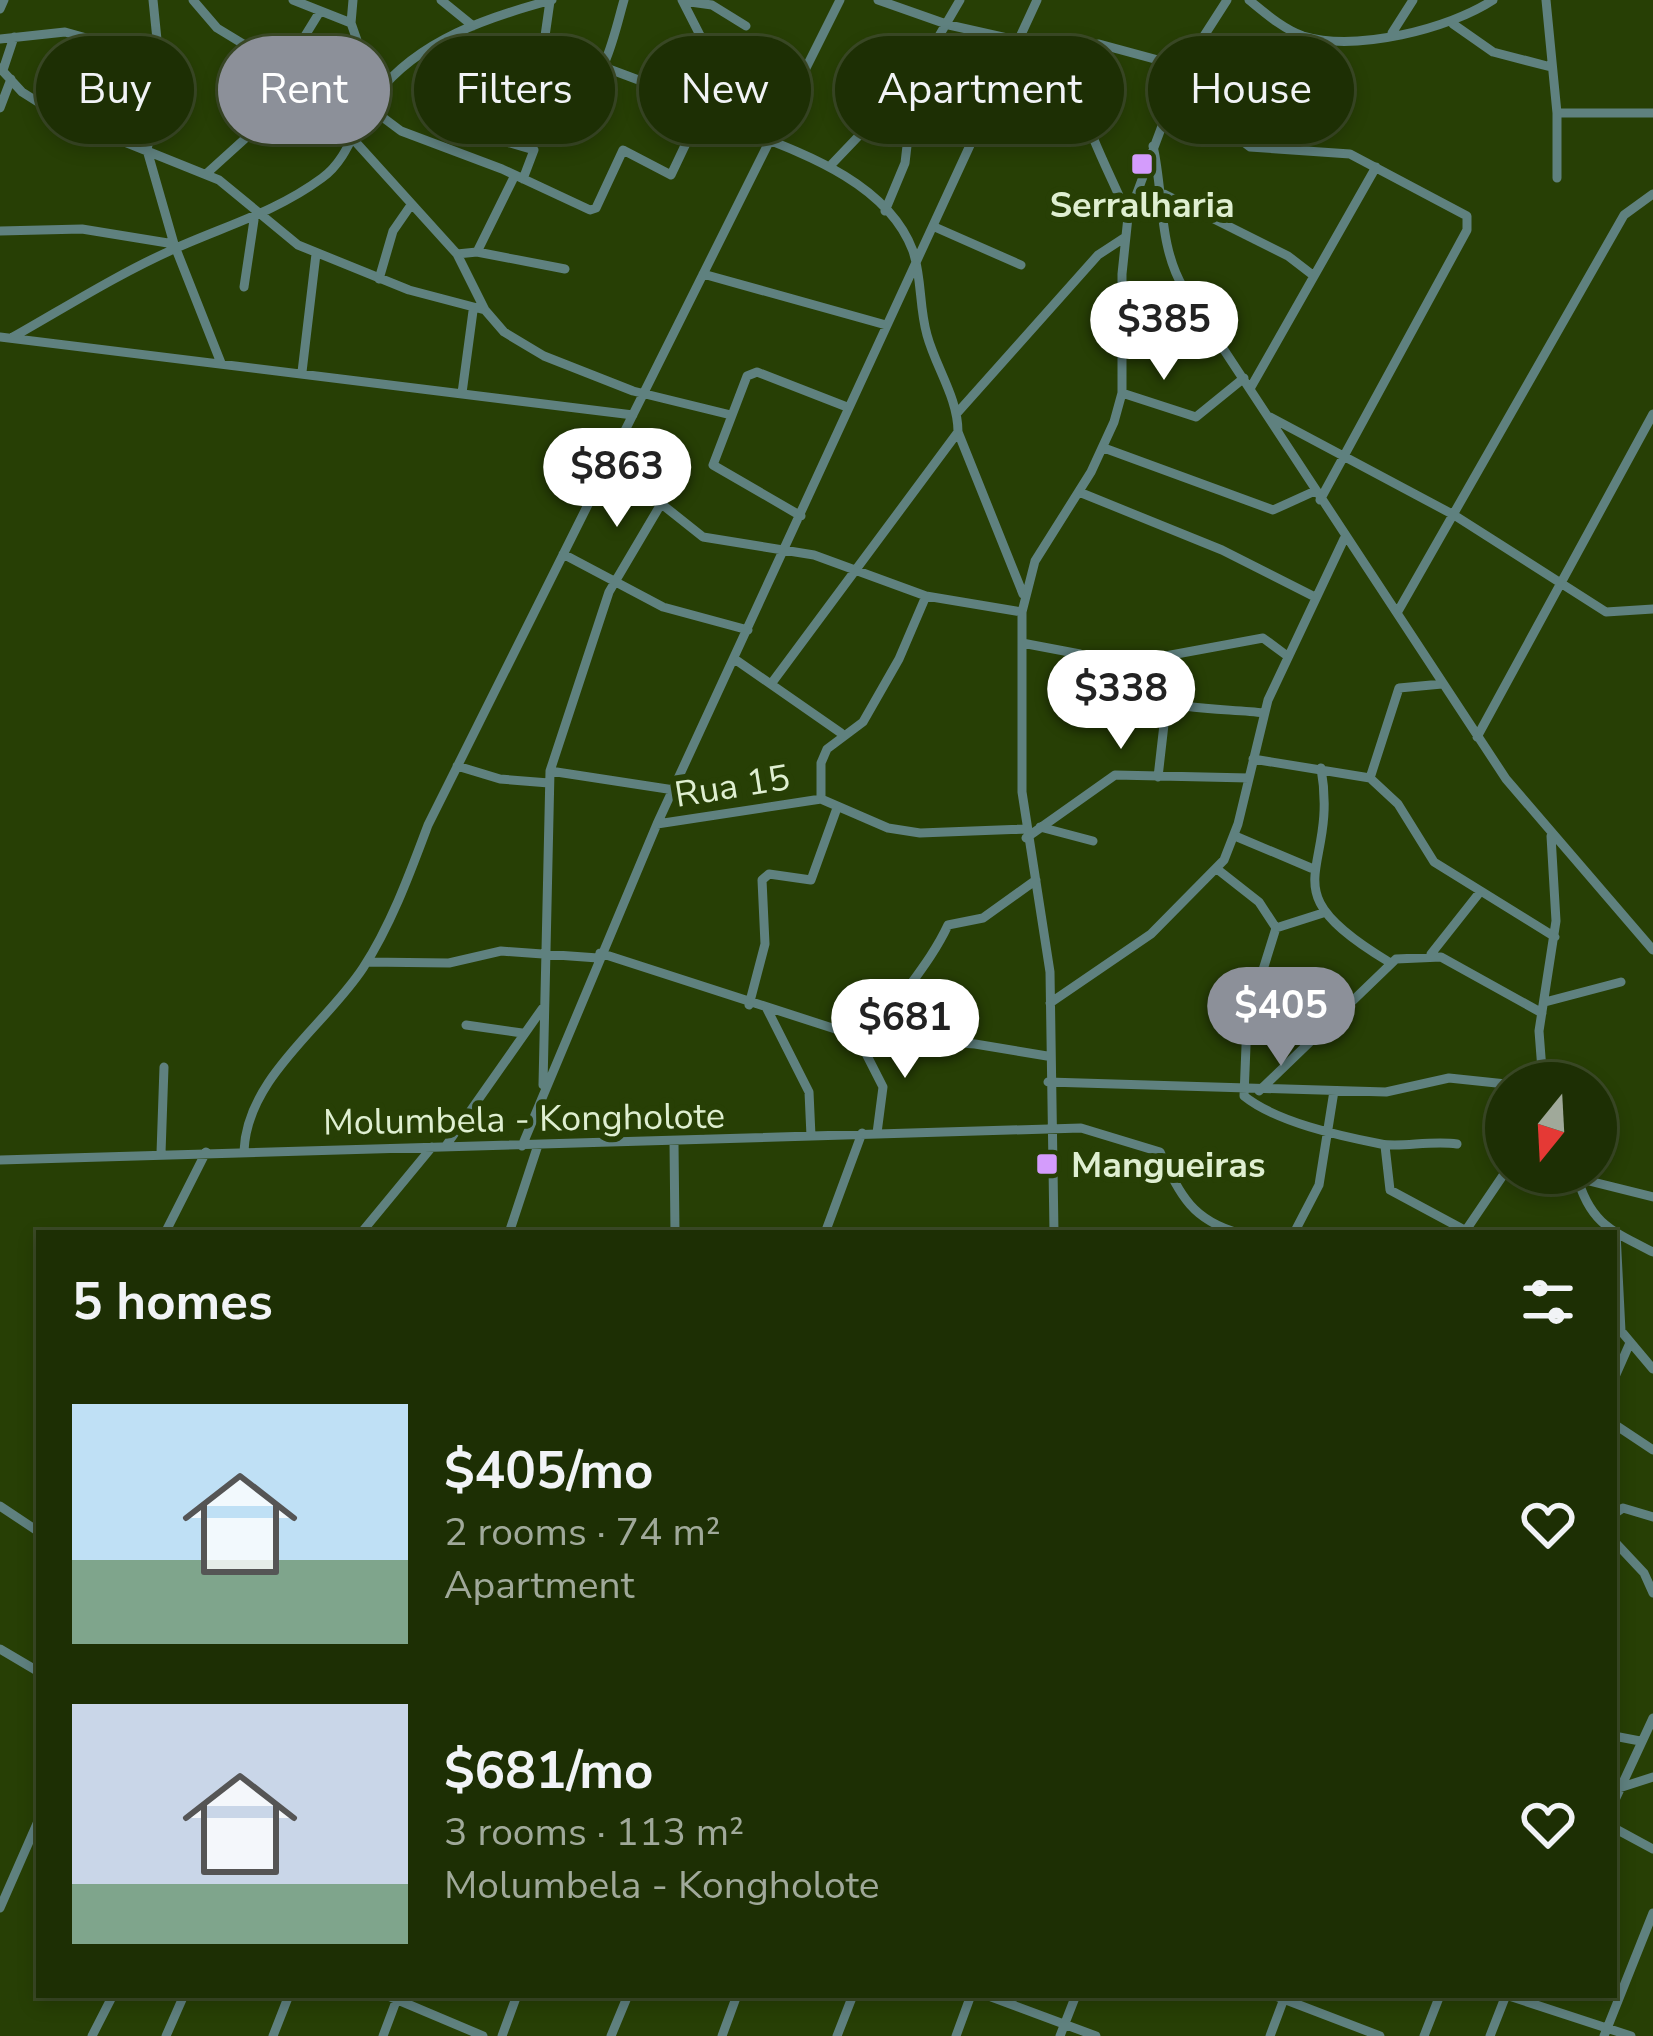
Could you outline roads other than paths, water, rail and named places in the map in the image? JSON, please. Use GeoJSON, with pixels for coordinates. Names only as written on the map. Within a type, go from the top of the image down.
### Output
{"type":"FeatureCollection","features":[{"type":"Feature","properties":{"kind":"street"},"geometry":{"type":"LineString","coordinates":[[0,9],[4,0]]}},
{"type":"Feature","properties":{"kind":"street"},"geometry":{"type":"LineString","coordinates":[[153,0],[156,36]]}},
{"type":"Feature","properties":{"kind":"street"},"geometry":{"type":"LineString","coordinates":[[193,0],[231,36]]}},
{"type":"Feature","properties":{"kind":"street"},"geometry":{"type":"LineString","coordinates":[[293,0],[351,23]]}},
{"type":"Feature","properties":{"kind":"street"},"geometry":{"type":"LineString","coordinates":[[352,0],[356,36]]}},
{"type":"Feature","properties":{"kind":"street"},"geometry":{"type":"LineString","coordinates":[[440,0],[472,26]]}},
{"type":"Feature","properties":{"kind":"street"},"geometry":{"type":"LineString","coordinates":[[497,0],[511,11]]}},
{"type":"Feature","properties":{"kind":"street"},"geometry":{"type":"LineString","coordinates":[[390,81],[412,59],[472,26],[551,0],[545,36]]}},
{"type":"Feature","properties":{"kind":"street"},"geometry":{"type":"LineString","coordinates":[[611,36],[624,0]]}},
{"type":"Feature","properties":{"kind":"street"},"geometry":{"type":"LineString","coordinates":[[682,0],[712,5],[746,26]]}},
{"type":"Feature","properties":{"kind":"street"},"geometry":{"type":"LineString","coordinates":[[682,0],[698,36]]}},
{"type":"Feature","properties":{"kind":"street"},"geometry":{"type":"LineString","coordinates":[[811,54],[840,0]]}},
{"type":"Feature","properties":{"kind":"street"},"geometry":{"type":"LineString","coordinates":[[878,0],[949,25],[1002,36]]}},
{"type":"Feature","properties":{"kind":"street"},"geometry":{"type":"LineString","coordinates":[[942,36],[960,0]]}},
{"type":"Feature","properties":{"kind":"street"},"geometry":{"type":"LineString","coordinates":[[1023,36],[1037,0]]}},
{"type":"Feature","properties":{"kind":"street"},"geometry":{"type":"LineString","coordinates":[[1204,36],[1227,0]]}},
{"type":"Feature","properties":{"kind":"street"},"geometry":{"type":"LineString","coordinates":[[1249,0],[1302,35],[1344,40],[1453,24],[1493,0]]}},
{"type":"Feature","properties":{"kind":"street"},"geometry":{"type":"LineString","coordinates":[[1392,33],[1413,0]]}},
{"type":"Feature","properties":{"kind":"street"},"geometry":{"type":"LineString","coordinates":[[1546,0],[1557,113],[1557,178]]}},
{"type":"Feature","properties":{"kind":"street"},"geometry":{"type":"LineString","coordinates":[[305,36],[319,13]]}},
{"type":"Feature","properties":{"kind":"street"},"geometry":{"type":"LineString","coordinates":[[1453,24],[1492,52],[1550,67]]}},
{"type":"Feature","properties":{"kind":"street"},"geometry":{"type":"LineString","coordinates":[[0,39],[65,32],[79,36]]}},
{"type":"Feature","properties":{"kind":"street"},"geometry":{"type":"LineString","coordinates":[[0,108],[14,38]]}},
{"type":"Feature","properties":{"kind":"street"},"geometry":{"type":"LineString","coordinates":[[5,72],[59,116],[206,173],[255,218],[316,254],[479,310],[544,356],[643,392],[731,416]]}},
{"type":"Feature","properties":{"kind":"street"},"geometry":{"type":"LineString","coordinates":[[1557,113],[1653,113]]}},
{"type":"Feature","properties":{"kind":"street"},"geometry":{"type":"LineString","coordinates":[[390,123],[593,210],[623,150],[671,175],[686,144]]}},
{"type":"Feature","properties":{"kind":"street"},"geometry":{"type":"LineString","coordinates":[[148,144],[175,246],[221,363]]}},
{"type":"Feature","properties":{"kind":"street"},"geometry":{"type":"LineString","coordinates":[[206,173],[239,144]]}},
{"type":"Feature","properties":{"kind":"street"},"geometry":{"type":"LineString","coordinates":[[13,338],[175,246],[255,218],[324,178],[347,144]]}},
{"type":"Feature","properties":{"kind":"street"},"geometry":{"type":"LineString","coordinates":[[356,144],[458,254],[479,310],[462,393]]}},
{"type":"Feature","properties":{"kind":"street"},"geometry":{"type":"LineString","coordinates":[[477,252],[534,150],[514,144]]}},
{"type":"Feature","properties":{"kind":"street"},"geometry":{"type":"LineString","coordinates":[[244,1151],[247,1123],[280,1067],[367,962],[457,766],[764,144]]}},
{"type":"Feature","properties":{"kind":"street"},"geometry":{"type":"LineString","coordinates":[[778,144],[830,166],[904,231],[917,266],[925,326],[958,412],[958,432],[1024,597]]}},
{"type":"Feature","properties":{"kind":"street"},"geometry":{"type":"LineString","coordinates":[[830,166],[851,144]]}},
{"type":"Feature","properties":{"kind":"street"},"geometry":{"type":"LineString","coordinates":[[885,212],[905,163],[907,144]]}},
{"type":"Feature","properties":{"kind":"street"},"geometry":{"type":"LineString","coordinates":[[522,1146],[657,824],[736,660],[847,407],[975,144]]}},
{"type":"Feature","properties":{"kind":"street"},"geometry":{"type":"LineString","coordinates":[[1098,144],[1128,217]]}},
{"type":"Feature","properties":{"kind":"street"},"geometry":{"type":"LineString","coordinates":[[1054,1230],[1048,1129],[1050,1004],[1026,833],[1022,612],[1035,561],[1104,448],[1122,393],[1124,238],[1152,144]]}},
{"type":"Feature","properties":{"kind":"street"},"geometry":{"type":"LineString","coordinates":[[1152,144],[1164,194],[1172,267],[1344,539],[1477,737],[1551,836],[1653,950]]}},
{"type":"Feature","properties":{"kind":"street"},"geometry":{"type":"LineString","coordinates":[[1104,448],[1273,510],[1318,496],[1468,222],[1459,211],[1340,152],[1246,144]]}},
{"type":"Feature","properties":{"kind":"street"},"geometry":{"type":"LineString","coordinates":[[1122,393],[1196,417],[1247,383],[1376,166]]}},
{"type":"Feature","properties":{"kind":"street"},"geometry":{"type":"LineString","coordinates":[[1164,194],[1288,256],[1314,276]]}},
{"type":"Feature","properties":{"kind":"street"},"geometry":{"type":"LineString","coordinates":[[1397,614],[1624,214],[1653,194]]}},
{"type":"Feature","properties":{"kind":"street"},"geometry":{"type":"LineString","coordinates":[[379,279],[393,231],[411,205]]}},
{"type":"Feature","properties":{"kind":"street"},"geometry":{"type":"LineString","coordinates":[[244,287],[255,218]]}},
{"type":"Feature","properties":{"kind":"street"},"geometry":{"type":"LineString","coordinates":[[937,228],[1021,265]]}},
{"type":"Feature","properties":{"kind":"street"},"geometry":{"type":"LineString","coordinates":[[0,231],[82,229],[175,246]]}},
{"type":"Feature","properties":{"kind":"street"},"geometry":{"type":"LineString","coordinates":[[958,412],[1098,255],[1124,238]]}},
{"type":"Feature","properties":{"kind":"street"},"geometry":{"type":"LineString","coordinates":[[458,254],[477,252],[565,269]]}},
{"type":"Feature","properties":{"kind":"street"},"geometry":{"type":"LineString","coordinates":[[302,373],[316,254]]}},
{"type":"Feature","properties":{"kind":"street"},"geometry":{"type":"LineString","coordinates":[[703,274],[886,326]]}},
{"type":"Feature","properties":{"kind":"street"},"geometry":{"type":"LineString","coordinates":[[0,337],[633,415]]}},
{"type":"Feature","properties":{"kind":"street"},"geometry":{"type":"LineString","coordinates":[[801,516],[713,465],[747,376],[757,371],[847,407]]}},
{"type":"Feature","properties":{"kind":"street"},"geometry":{"type":"LineString","coordinates":[[1477,737],[1653,414]]}},
{"type":"Feature","properties":{"kind":"street"},"geometry":{"type":"LineString","coordinates":[[1270,417],[1454,515],[1563,580],[1582,599],[1606,611],[1653,609]]}},
{"type":"Feature","properties":{"kind":"street"},"geometry":{"type":"LineString","coordinates":[[771,684],[958,432]]}},
{"type":"Feature","properties":{"kind":"street"},"geometry":{"type":"LineString","coordinates":[[610,463],[704,537],[858,568],[926,596],[1022,612]]}},
{"type":"Feature","properties":{"kind":"street"},"geometry":{"type":"LineString","coordinates":[[1079,492],[1222,550],[1313,596]]}},
{"type":"Feature","properties":{"kind":"street"},"geometry":{"type":"LineString","coordinates":[[543,1090],[550,777],[563,716],[615,577],[661,504]]}},
{"type":"Feature","properties":{"kind":"street"},"geometry":{"type":"LineString","coordinates":[[1050,1004],[1151,934],[1217,869],[1235,836],[1263,713],[1313,596],[1344,539]]}},
{"type":"Feature","properties":{"kind":"street"},"geometry":{"type":"LineString","coordinates":[[563,554],[615,577],[663,607],[748,630]]}},
{"type":"Feature","properties":{"kind":"street"},"geometry":{"type":"LineString","coordinates":[[821,800],[820,764],[841,734],[863,722],[899,659],[926,596]]}},
{"type":"Feature","properties":{"kind":"street"},"geometry":{"type":"LineString","coordinates":[[1106,667],[1263,638],[1286,655]]}},
{"type":"Feature","properties":{"kind":"street"},"geometry":{"type":"LineString","coordinates":[[1022,643],[1080,654],[1106,667],[1117,684],[1166,706],[1263,713]]}},
{"type":"Feature","properties":{"kind":"street"},"geometry":{"type":"LineString","coordinates":[[736,660],[841,734]]}},
{"type":"Feature","properties":{"kind":"street"},"geometry":{"type":"LineString","coordinates":[[1370,778],[1399,688],[1442,684]]}},
{"type":"Feature","properties":{"kind":"street"},"geometry":{"type":"LineString","coordinates":[[1158,776],[1166,706]]}},
{"type":"Feature","properties":{"kind":"street"},"geometry":{"type":"LineString","coordinates":[[1252,759],[1370,778],[1397,804],[1429,858],[1555,937]]}},
{"type":"Feature","properties":{"kind":"street"},"geometry":{"type":"LineString","coordinates":[[457,766],[500,779],[550,777],[674,790]]}},
{"type":"Feature","properties":{"kind":"street"},"geometry":{"type":"LineString","coordinates":[[1322,768],[1326,815],[1311,868],[1312,890],[1324,913],[1389,962]]}},
{"type":"Feature","properties":{"kind":"street"},"geometry":{"type":"LineString","coordinates":[[1026,833],[1108,778],[1249,778]]}},
{"type":"Feature","properties":{"kind":"street","name":"Rua 15"},"geometry":{"type":"LineString","coordinates":[[657,824],[821,800],[888,828],[920,833],[1026,833]]}},
{"type":"Feature","properties":{"kind":"street"},"geometry":{"type":"LineString","coordinates":[[749,1005],[765,944],[761,880],[769,874],[811,880],[837,808]]}},
{"type":"Feature","properties":{"kind":"street"},"geometry":{"type":"LineString","coordinates":[[1040,827],[1093,841]]}},
{"type":"Feature","properties":{"kind":"street"},"geometry":{"type":"LineString","coordinates":[[1235,836],[1311,868]]}},
{"type":"Feature","properties":{"kind":"street"},"geometry":{"type":"LineString","coordinates":[[1543,1062],[1543,1007],[1555,937],[1551,836]]}},
{"type":"Feature","properties":{"kind":"street"},"geometry":{"type":"LineString","coordinates":[[1217,869],[1259,902],[1276,928]]}},
{"type":"Feature","properties":{"kind":"street"},"geometry":{"type":"LineString","coordinates":[[876,1037],[948,926],[983,918],[1036,880]]}},
{"type":"Feature","properties":{"kind":"street"},"geometry":{"type":"LineString","coordinates":[[1430,954],[1480,892]]}},
{"type":"Feature","properties":{"kind":"street"},"geometry":{"type":"LineString","coordinates":[[1276,928],[1324,913]]}},
{"type":"Feature","properties":{"kind":"street"},"geometry":{"type":"LineString","coordinates":[[1276,928],[1247,1021],[1243,1089],[1253,1102],[1385,1146],[1424,1140],[1457,1144]]}},
{"type":"Feature","properties":{"kind":"street"},"geometry":{"type":"LineString","coordinates":[[367,962],[449,962],[501,951],[599,955],[857,1036],[1047,1056]]}},
{"type":"Feature","properties":{"kind":"street"},"geometry":{"type":"LineString","coordinates":[[1259,1091],[1300,1057],[1389,962],[1430,954],[1543,1007],[1621,982]]}},
{"type":"Feature","properties":{"kind":"street"},"geometry":{"type":"LineString","coordinates":[[445,1147],[542,1008]]}},
{"type":"Feature","properties":{"kind":"street"},"geometry":{"type":"LineString","coordinates":[[767,1009],[809,1092],[811,1136]]}},
{"type":"Feature","properties":{"kind":"street"},"geometry":{"type":"LineString","coordinates":[[466,1024],[522,1034]]}},
{"type":"Feature","properties":{"kind":"street"},"geometry":{"type":"LineString","coordinates":[[857,1036],[883,1087],[877,1133]]}},
{"type":"Feature","properties":{"kind":"street"},"geometry":{"type":"LineString","coordinates":[[161,1153],[164,1067]]}},
{"type":"Feature","properties":{"kind":"street"},"geometry":{"type":"LineString","coordinates":[[1048,1082],[1386,1092],[1463,1077],[1485,1081]]}},
{"type":"Feature","properties":{"kind":"street"},"geometry":{"type":"LineString","coordinates":[[1296,1230],[1319,1185],[1334,1091]]}},
{"type":"Feature","properties":{"kind":"street","name":"Molumbela - Kongholote"},"geometry":{"type":"LineString","coordinates":[[0,1160],[1081,1128],[1156,1149],[1186,1205],[1199,1218],[1231,1230]]}},
{"type":"Feature","properties":{"kind":"street"},"geometry":{"type":"LineString","coordinates":[[826,1230],[862,1133]]}},
{"type":"Feature","properties":{"kind":"street"},"geometry":{"type":"LineString","coordinates":[[674,1143],[675,1230]]}},
{"type":"Feature","properties":{"kind":"street"},"geometry":{"type":"LineString","coordinates":[[510,1230],[538,1145]]}},
{"type":"Feature","properties":{"kind":"street"},"geometry":{"type":"LineString","coordinates":[[1385,1146],[1390,1190],[1463,1230]]}},
{"type":"Feature","properties":{"kind":"street"},"geometry":{"type":"LineString","coordinates":[[364,1230],[432,1147]]}},
{"type":"Feature","properties":{"kind":"street"},"geometry":{"type":"LineString","coordinates":[[167,1230],[206,1152]]}},
{"type":"Feature","properties":{"kind":"street"},"geometry":{"type":"LineString","coordinates":[[1617,1187],[1653,1197]]}},
{"type":"Feature","properties":{"kind":"street"},"geometry":{"type":"LineString","coordinates":[[1468,1230],[1491,1194]]}},
{"type":"Feature","properties":{"kind":"street"},"geometry":{"type":"LineString","coordinates":[[1583,1194],[1588,1210],[1612,1230]]}},
{"type":"Feature","properties":{"kind":"street"},"geometry":{"type":"LineString","coordinates":[[1617,1234],[1653,1252]]}},
{"type":"Feature","properties":{"kind":"street"},"geometry":{"type":"LineString","coordinates":[[1617,1300],[1621,1330],[1653,1369]]}},
{"type":"Feature","properties":{"kind":"street"},"geometry":{"type":"LineString","coordinates":[[1617,1372],[1629,1345]]}},
{"type":"Feature","properties":{"kind":"street"},"geometry":{"type":"LineString","coordinates":[[1617,1426],[1653,1450]]}},
{"type":"Feature","properties":{"kind":"street"},"geometry":{"type":"LineString","coordinates":[[0,1506],[36,1530]]}},
{"type":"Feature","properties":{"kind":"street"},"geometry":{"type":"LineString","coordinates":[[1617,1513],[1631,1509],[1653,1517]]}},
{"type":"Feature","properties":{"kind":"street"},"geometry":{"type":"LineString","coordinates":[[1617,1543],[1643,1573],[1653,1593]]}},
{"type":"Feature","properties":{"kind":"street"},"geometry":{"type":"LineString","coordinates":[[0,1649],[36,1670]]}},
{"type":"Feature","properties":{"kind":"street"},"geometry":{"type":"LineString","coordinates":[[1617,1794],[1653,1718]]}},
{"type":"Feature","properties":{"kind":"street"},"geometry":{"type":"LineString","coordinates":[[1617,1737],[1640,1741]]}},
{"type":"Feature","properties":{"kind":"street"},"geometry":{"type":"LineString","coordinates":[[1619,1788],[1653,1777]]}},
{"type":"Feature","properties":{"kind":"street"},"geometry":{"type":"LineString","coordinates":[[0,1908],[36,1826]]}},
{"type":"Feature","properties":{"kind":"street"},"geometry":{"type":"LineString","coordinates":[[1617,1830],[1653,1849]]}},
{"type":"Feature","properties":{"kind":"street"},"geometry":{"type":"LineString","coordinates":[[1606,2032],[1653,1913]]}},
{"type":"Feature","properties":{"kind":"street"},"geometry":{"type":"LineString","coordinates":[[92,2036],[111,1998]]}},
{"type":"Feature","properties":{"kind":"street"},"geometry":{"type":"LineString","coordinates":[[166,2036],[183,1998]]}},
{"type":"Feature","properties":{"kind":"street"},"geometry":{"type":"LineString","coordinates":[[273,2036],[288,1998]]}},
{"type":"Feature","properties":{"kind":"street"},"geometry":{"type":"LineString","coordinates":[[382,2036],[394,1998]]}},
{"type":"Feature","properties":{"kind":"street"},"geometry":{"type":"LineString","coordinates":[[396,1998],[483,2036]]}},
{"type":"Feature","properties":{"kind":"street"},"geometry":{"type":"LineString","coordinates":[[502,2036],[516,1998]]}},
{"type":"Feature","properties":{"kind":"street"},"geometry":{"type":"LineString","coordinates":[[611,2036],[627,1998]]}},
{"type":"Feature","properties":{"kind":"street"},"geometry":{"type":"LineString","coordinates":[[722,2036],[736,1998]]}},
{"type":"Feature","properties":{"kind":"street"},"geometry":{"type":"LineString","coordinates":[[837,2036],[852,1998]]}},
{"type":"Feature","properties":{"kind":"street"},"geometry":{"type":"LineString","coordinates":[[956,2036],[970,1998]]}},
{"type":"Feature","properties":{"kind":"street"},"geometry":{"type":"LineString","coordinates":[[993,1998],[1062,2030],[1096,2036]]}},
{"type":"Feature","properties":{"kind":"street"},"geometry":{"type":"LineString","coordinates":[[1062,2030],[1075,1998]]}},
{"type":"Feature","properties":{"kind":"street"},"geometry":{"type":"LineString","coordinates":[[1270,2036],[1280,1998]]}},
{"type":"Feature","properties":{"kind":"street"},"geometry":{"type":"LineString","coordinates":[[1286,1998],[1380,2036]]}},
{"type":"Feature","properties":{"kind":"street"},"geometry":{"type":"LineString","coordinates":[[1424,2036],[1439,1998]]}},
{"type":"Feature","properties":{"kind":"street"},"geometry":{"type":"LineString","coordinates":[[1490,2036],[1505,1998]]}},
{"type":"Feature","properties":{"kind":"street"},"geometry":{"type":"LineString","coordinates":[[1514,1998],[1606,2032],[1631,2036]]}},
{"type":"Feature","properties":{"kind":"place","name":"Serralharia"},"geometry":{"type":"Point","coordinates":[1142,164]}},
{"type":"Feature","properties":{"kind":"place","name":"Mangueiras"},"geometry":{"type":"Point","coordinates":[1047,1164]}}]}
